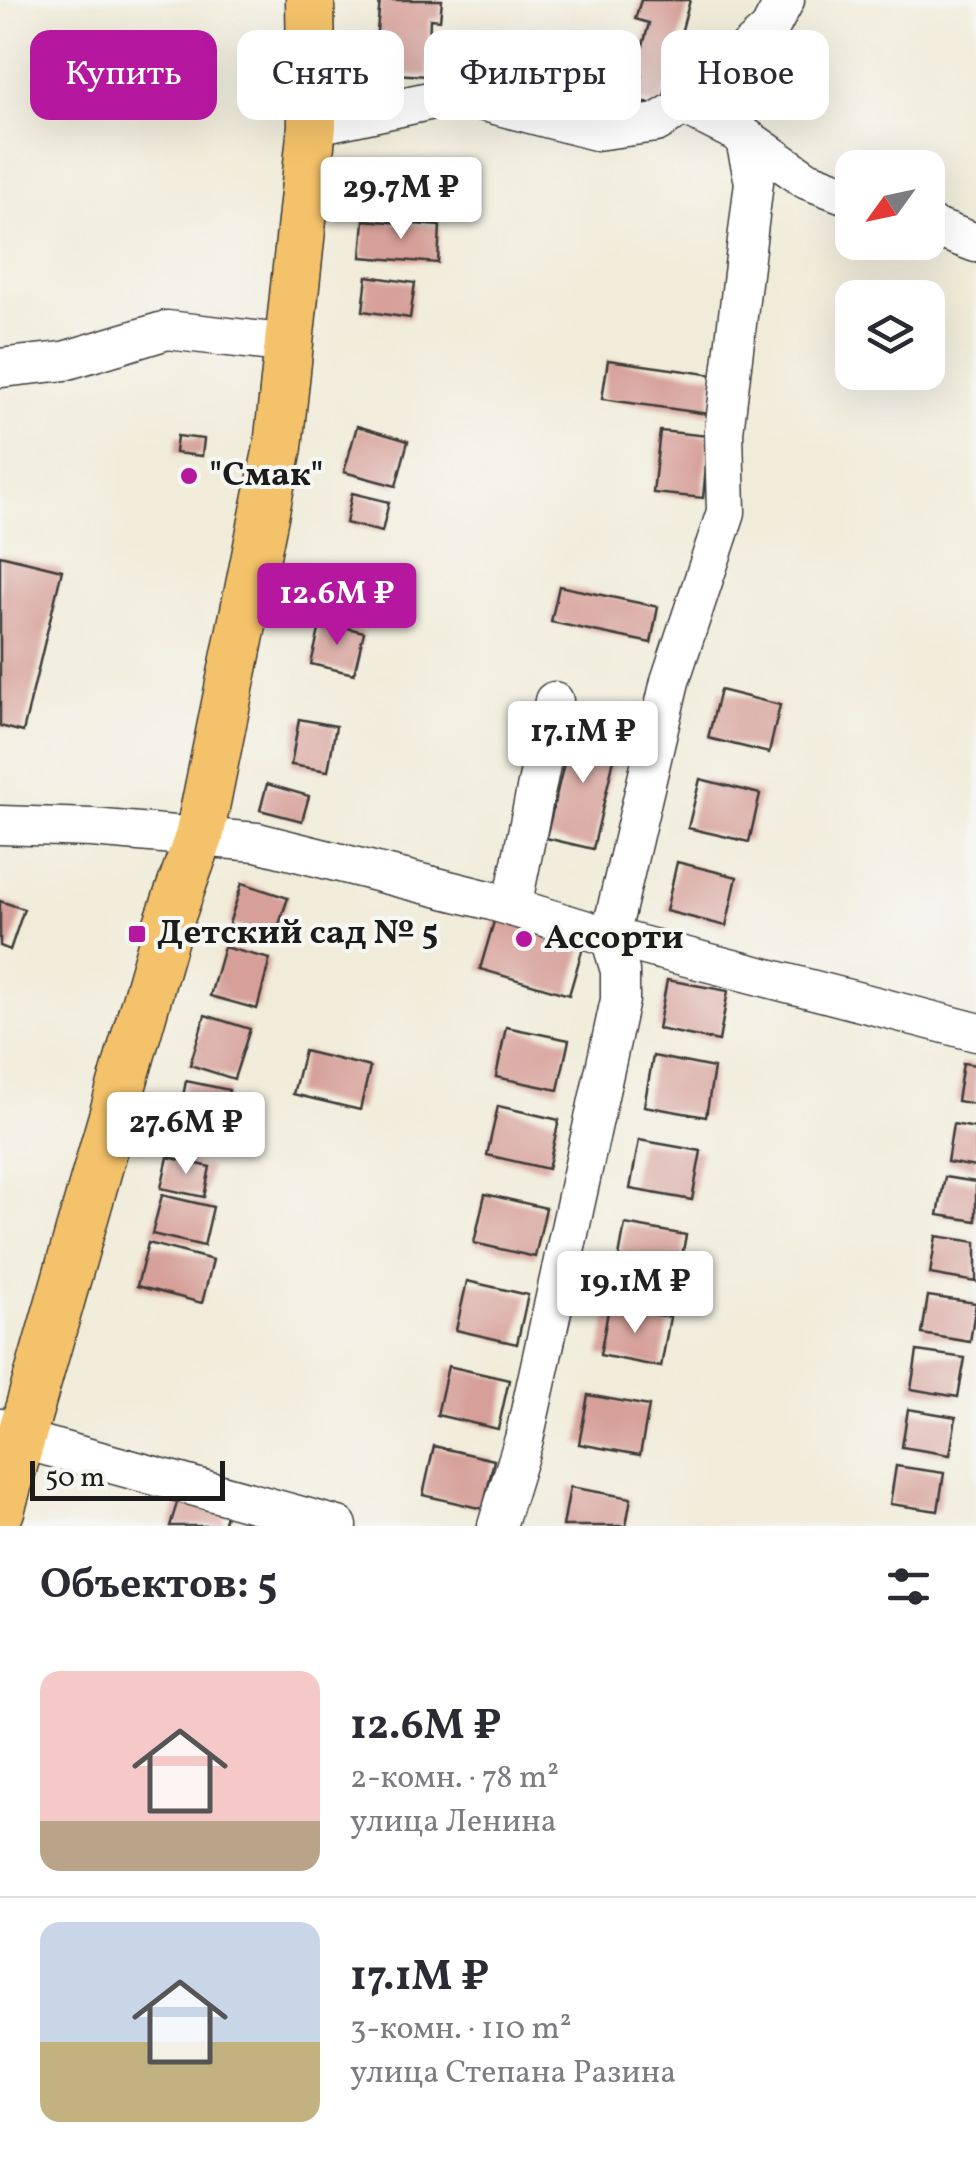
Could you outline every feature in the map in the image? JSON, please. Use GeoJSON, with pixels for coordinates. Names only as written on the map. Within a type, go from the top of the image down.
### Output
{"type":"FeatureCollection","features":[{"type":"Feature","properties":{"kind":"main road"},"geometry":{"type":"LineString","coordinates":[[0,1511],[10,1433],[168,924],[199,837],[278,447],[312,126],[303,2]]}},
{"type":"Feature","properties":{"kind":"street"},"geometry":{"type":"LineString","coordinates":[[769,30],[786,0]]}},
{"type":"Feature","properties":{"kind":"street"},"geometry":{"type":"LineString","coordinates":[[312,126],[457,94],[596,131],[661,120]]}},
{"type":"Feature","properties":{"kind":"street"},"geometry":{"type":"LineString","coordinates":[[712,120],[744,136],[807,180],[835,191]]}},
{"type":"Feature","properties":{"kind":"street"},"geometry":{"type":"LineString","coordinates":[[497,1526],[524,1440],[620,1000],[620,971],[610,937],[670,680],[726,512],[724,432],[754,182],[744,136]]}},
{"type":"Feature","properties":{"kind":"street"},"geometry":{"type":"LineString","coordinates":[[945,231],[976,243]]}},
{"type":"Feature","properties":{"kind":"street"},"geometry":{"type":"LineString","coordinates":[[0,368],[64,361],[167,330],[290,344]]}},
{"type":"Feature","properties":{"kind":"street"},"geometry":{"type":"LineString","coordinates":[[512,907],[554,701]]}},
{"type":"Feature","properties":{"kind":"street"},"geometry":{"type":"LineString","coordinates":[[0,825],[92,828],[257,842],[976,1032]]}},
{"type":"Feature","properties":{"kind":"street"},"geometry":{"type":"LineString","coordinates":[[10,1433],[246,1513],[338,1526]]}},
{"type":"Feature","properties":{"kind":"building"},"geometry":{"type":"Polygon","coordinates":[[[380,0],[442,0],[440,20],[430,19],[430,30],[424,30],[424,76],[404,75],[404,30],[377,30],[380,0]]]}},
{"type":"Feature","properties":{"kind":"building"},"geometry":{"type":"Polygon","coordinates":[[[641,0],[690,0],[682,30],[661,30],[661,107],[641,102],[641,53],[649,23],[635,19],[641,0]]]}},
{"type":"Feature","properties":{"kind":"building"},"geometry":{"type":"Polygon","coordinates":[[[367,165],[431,168],[429,209],[365,206],[367,165]]]}},
{"type":"Feature","properties":{"kind":"building"},"geometry":{"type":"Polygon","coordinates":[[[364,220],[440,226],[438,263],[361,257],[364,220]]]}},
{"type":"Feature","properties":{"kind":"building"},"geometry":{"type":"Polygon","coordinates":[[[367,276],[415,283],[410,318],[363,311],[367,276]]]}},
{"type":"Feature","properties":{"kind":"building"},"geometry":{"type":"Polygon","coordinates":[[[608,360],[714,375],[709,414],[602,399],[608,360]]]}},
{"type":"Feature","properties":{"kind":"building"},"geometry":{"type":"Polygon","coordinates":[[[357,426],[408,441],[396,486],[344,472],[357,426]]]}},
{"type":"Feature","properties":{"kind":"building"},"geometry":{"type":"Polygon","coordinates":[[[660,431],[709,436],[703,498],[653,493],[660,431]]]}},
{"type":"Feature","properties":{"kind":"building"},"geometry":{"type":"Polygon","coordinates":[[[177,436],[204,439],[202,456],[175,453],[177,436]]]}},
{"type":"Feature","properties":{"kind":"building"},"geometry":{"type":"Polygon","coordinates":[[[352,493],[389,502],[382,532],[346,523],[352,493]]]}},
{"type":"Feature","properties":{"kind":"building"},"geometry":{"type":"Polygon","coordinates":[[[0,555],[62,570],[23,732],[0,726],[0,555]]]}},
{"type":"Feature","properties":{"kind":"building"},"geometry":{"type":"Polygon","coordinates":[[[559,586],[658,607],[651,643],[551,622],[559,586]]]}},
{"type":"Feature","properties":{"kind":"building"},"geometry":{"type":"Polygon","coordinates":[[[321,622],[364,632],[354,674],[311,664],[321,622]]]}},
{"type":"Feature","properties":{"kind":"building"},"geometry":{"type":"Polygon","coordinates":[[[720,690],[780,705],[769,753],[708,738],[720,690]]]}},
{"type":"Feature","properties":{"kind":"building"},"geometry":{"type":"Polygon","coordinates":[[[299,719],[336,726],[328,771],[291,765],[299,719]]]}},
{"type":"Feature","properties":{"kind":"building"},"geometry":{"type":"Polygon","coordinates":[[[574,722],[620,733],[593,849],[546,838],[574,722]]]}},
{"type":"Feature","properties":{"kind":"building"},"geometry":{"type":"Polygon","coordinates":[[[700,779],[760,794],[749,842],[688,828],[700,779]]]}},
{"type":"Feature","properties":{"kind":"building"},"geometry":{"type":"Polygon","coordinates":[[[267,784],[309,796],[302,821],[260,810],[267,784]]]}},
{"type":"Feature","properties":{"kind":"building"},"geometry":{"type":"Polygon","coordinates":[[[677,862],[737,877],[726,926],[666,911],[677,862]]]}},
{"type":"Feature","properties":{"kind":"building"},"geometry":{"type":"Polygon","coordinates":[[[242,883],[288,898],[274,939],[229,924],[242,883]]]}},
{"type":"Feature","properties":{"kind":"building"},"geometry":{"type":"Polygon","coordinates":[[[0,901],[24,909],[10,950],[0,946],[0,901]]]}},
{"type":"Feature","properties":{"kind":"building"},"geometry":{"type":"Polygon","coordinates":[[[495,918],[584,944],[569,995],[480,969],[495,918]]]}},
{"type":"Feature","properties":{"kind":"building"},"geometry":{"type":"Polygon","coordinates":[[[224,947],[270,959],[257,1009],[210,996],[224,947]]]}},
{"type":"Feature","properties":{"kind":"building"},"geometry":{"type":"Polygon","coordinates":[[[667,980],[728,991],[719,1041],[658,1029],[667,980]]]}},
{"type":"Feature","properties":{"kind":"building"},"geometry":{"type":"Polygon","coordinates":[[[205,1015],[250,1029],[234,1079],[190,1065],[205,1015]]]}},
{"type":"Feature","properties":{"kind":"building"},"geometry":{"type":"Polygon","coordinates":[[[506,1027],[569,1040],[558,1090],[496,1077],[506,1027]]]}},
{"type":"Feature","properties":{"kind":"building"},"geometry":{"type":"Polygon","coordinates":[[[304,1051],[370,1067],[360,1110],[293,1094],[304,1051]]]}},
{"type":"Feature","properties":{"kind":"building"},"geometry":{"type":"Polygon","coordinates":[[[653,1056],[714,1068],[706,1117],[644,1106],[653,1056]]]}},
{"type":"Feature","properties":{"kind":"building"},"geometry":{"type":"Polygon","coordinates":[[[963,1063],[976,1065],[976,1104],[957,1101],[963,1063]]]}},
{"type":"Feature","properties":{"kind":"building"},"geometry":{"type":"Polygon","coordinates":[[[186,1081],[229,1090],[218,1146],[175,1137],[186,1081]]]}},
{"type":"Feature","properties":{"kind":"building"},"geometry":{"type":"Polygon","coordinates":[[[498,1106],[559,1120],[548,1169],[487,1155],[498,1106]]]}},
{"type":"Feature","properties":{"kind":"building"},"geometry":{"type":"Polygon","coordinates":[[[953,1124],[976,1128],[976,1167],[947,1162],[953,1124]]]}},
{"type":"Feature","properties":{"kind":"building"},"geometry":{"type":"Polygon","coordinates":[[[639,1140],[701,1151],[692,1200],[630,1189],[639,1140]]]}},
{"type":"Feature","properties":{"kind":"building"},"geometry":{"type":"Polygon","coordinates":[[[168,1157],[210,1167],[204,1197],[161,1188],[168,1157]]]}},
{"type":"Feature","properties":{"kind":"building"},"geometry":{"type":"Polygon","coordinates":[[[945,1177],[976,1182],[976,1221],[938,1215],[945,1177]]]}},
{"type":"Feature","properties":{"kind":"building"},"geometry":{"type":"Polygon","coordinates":[[[485,1194],[546,1208],[535,1257],[474,1243],[485,1194]]]}},
{"type":"Feature","properties":{"kind":"building"},"geometry":{"type":"Polygon","coordinates":[[[162,1195],[213,1207],[204,1246],[152,1234],[162,1195]]]}},
{"type":"Feature","properties":{"kind":"building"},"geometry":{"type":"Polygon","coordinates":[[[625,1224],[686,1235],[677,1284],[616,1273],[625,1224]]]}},
{"type":"Feature","properties":{"kind":"building"},"geometry":{"type":"Polygon","coordinates":[[[936,1236],[976,1242],[976,1282],[930,1274],[936,1236]]]}},
{"type":"Feature","properties":{"kind":"building"},"geometry":{"type":"Polygon","coordinates":[[[148,1243],[213,1260],[202,1303],[137,1286],[148,1243]]]}},
{"type":"Feature","properties":{"kind":"building"},"geometry":{"type":"Polygon","coordinates":[[[467,1281],[528,1295],[517,1344],[456,1330],[467,1281]]]}},
{"type":"Feature","properties":{"kind":"building"},"geometry":{"type":"Polygon","coordinates":[[[928,1296],[976,1303],[970,1342],[922,1334],[928,1296]]]}},
{"type":"Feature","properties":{"kind":"building"},"geometry":{"type":"Polygon","coordinates":[[[609,1306],[670,1317],[661,1367],[600,1355],[609,1306]]]}},
{"type":"Feature","properties":{"kind":"building"},"geometry":{"type":"Polygon","coordinates":[[[917,1351],[965,1358],[958,1397],[911,1389],[917,1351]]]}},
{"type":"Feature","properties":{"kind":"building"},"geometry":{"type":"Polygon","coordinates":[[[448,1366],[509,1380],[498,1429],[437,1415],[448,1366]]]}},
{"type":"Feature","properties":{"kind":"building"},"geometry":{"type":"Polygon","coordinates":[[[588,1395],[649,1406],[640,1455],[579,1444],[588,1395]]]}},
{"type":"Feature","properties":{"kind":"building"},"geometry":{"type":"Polygon","coordinates":[[[908,1409],[956,1417],[950,1455],[902,1447],[908,1409]]]}},
{"type":"Feature","properties":{"kind":"building"},"geometry":{"type":"Polygon","coordinates":[[[434,1446],[494,1460],[483,1509],[423,1495],[434,1446]]]}},
{"type":"Feature","properties":{"kind":"building"},"geometry":{"type":"Polygon","coordinates":[[[896,1466],[944,1473],[938,1511],[890,1504],[896,1466]]]}},
{"type":"Feature","properties":{"kind":"building"},"geometry":{"type":"Polygon","coordinates":[[[570,1487],[631,1498],[626,1526],[563,1526],[570,1487]]]}},
{"type":"Feature","properties":{"kind":"building"},"geometry":{"type":"Polygon","coordinates":[[[178,1500],[226,1515],[223,1526],[170,1526],[178,1500]]]}},
{"type":"Feature","properties":{"kind":"place","name":"\"Смак\""},"geometry":{"type":"Point","coordinates":[189,476]}},
{"type":"Feature","properties":{"kind":"place","name":"Детский сад № 5"},"geometry":{"type":"Point","coordinates":[137,934]}},
{"type":"Feature","properties":{"kind":"place","name":"Ассорти"},"geometry":{"type":"Point","coordinates":[524,939]}}]}
